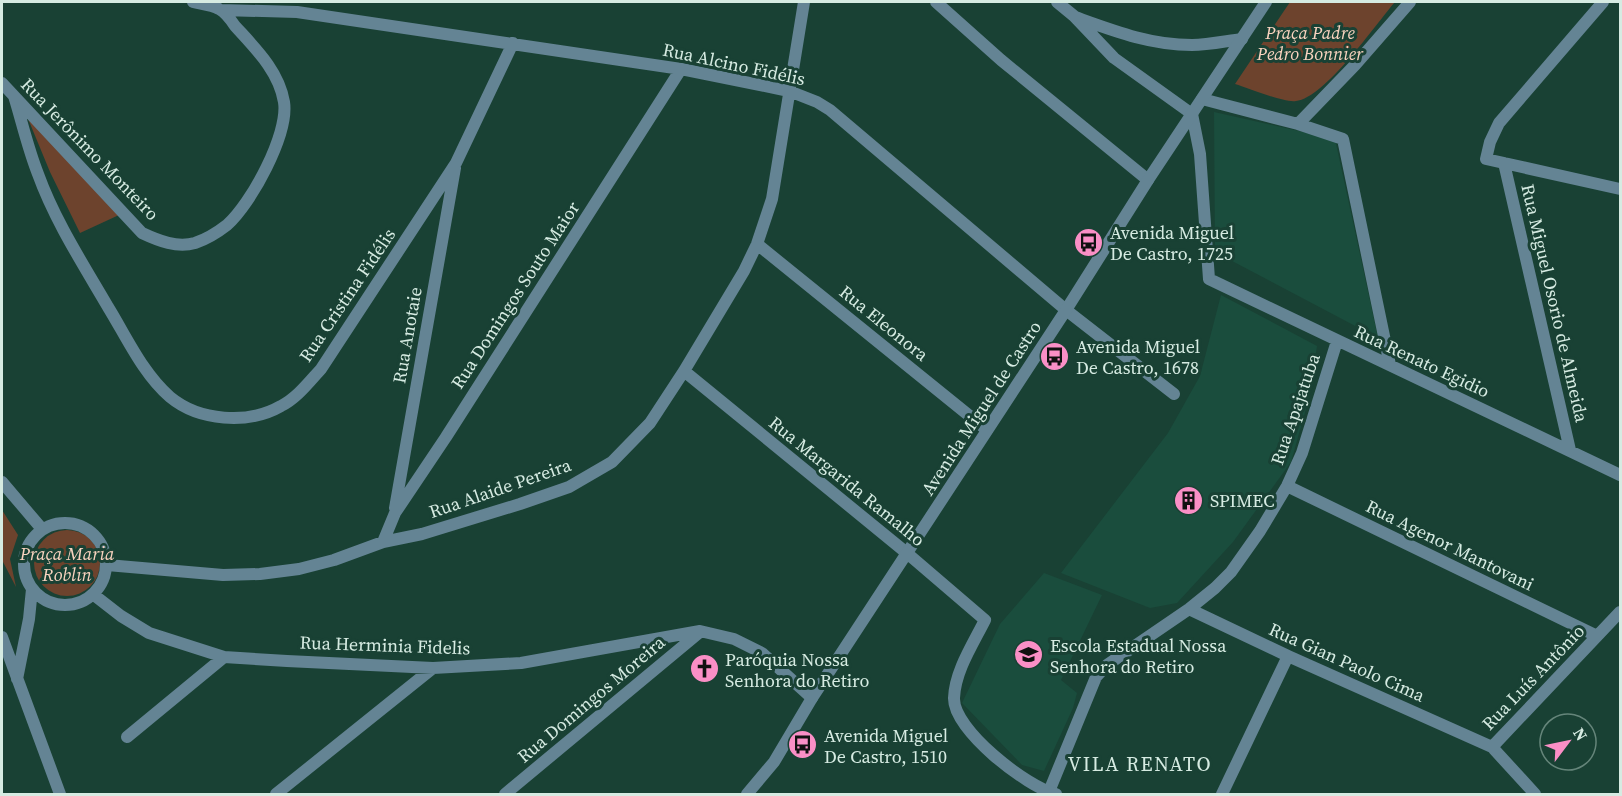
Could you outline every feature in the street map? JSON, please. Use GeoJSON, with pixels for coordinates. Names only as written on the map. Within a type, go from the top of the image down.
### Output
{"type":"FeatureCollection","features":[{"type":"Feature","properties":{"kind":"street"},"geometry":{"type":"LineString","coordinates":[[193,2],[221,10]]}},
{"type":"Feature","properties":{"kind":"street","name":"Rua Alaide Pereira"},"geometry":{"type":"LineString","coordinates":[[107,565],[223,574],[260,574],[299,569],[334,560],[383,542],[422,534],[520,504],[569,487],[612,462],[650,423],[684,371],[758,244],[772,199],[804,2]]}},
{"type":"Feature","properties":{"kind":"street"},"geometry":{"type":"LineString","coordinates":[[936,2],[1001,60],[1148,180]]}},
{"type":"Feature","properties":{"kind":"street"},"geometry":{"type":"LineString","coordinates":[[1057,2],[1074,16],[1114,58],[1192,114]]}},
{"type":"Feature","properties":{"kind":"street","name":"Avenida Miguel de Castro"},"geometry":{"type":"LineString","coordinates":[[747,795],[774,762],[812,698],[1266,2]]}},
{"type":"Feature","properties":{"kind":"street"},"geometry":{"type":"LineString","coordinates":[[1298,124],[1343,78],[1410,2]]}},
{"type":"Feature","properties":{"kind":"street"},"geometry":{"type":"LineString","coordinates":[[1603,2],[1499,123],[1490,142],[1486,159],[1620,189]]}},
{"type":"Feature","properties":{"kind":"street","name":"Rua Alcino Fidélis"},"geometry":{"type":"LineString","coordinates":[[221,10],[297,12],[513,43],[681,69],[789,91],[817,102],[830,110],[1066,310],[1174,394]]}},
{"type":"Feature","properties":{"kind":"street","name":"Rua Jerônimo Monteiro"},"geometry":{"type":"LineString","coordinates":[[2,83],[142,233],[161,241],[180,245],[195,243],[220,230],[240,210],[268,165],[281,132],[284,103],[278,81],[264,58],[221,10]]}},
{"type":"Feature","properties":{"kind":"street"},"geometry":{"type":"LineString","coordinates":[[1074,16],[1125,35],[1156,43],[1194,45],[1242,39]]}},
{"type":"Feature","properties":{"kind":"street","name":"Rua Cristina Fidélis"},"geometry":{"type":"LineString","coordinates":[[14,96],[38,174],[55,213],[73,249],[147,371],[169,396],[192,411],[215,417],[250,417],[281,407],[302,390],[321,369],[456,163],[513,43]]}},
{"type":"Feature","properties":{"kind":"street","name":"Rua Domingos Souto Maior"},"geometry":{"type":"LineString","coordinates":[[383,542],[395,513],[681,69]]}},
{"type":"Feature","properties":{"kind":"street"},"geometry":{"type":"LineString","coordinates":[[1202,99],[1298,124],[1343,139],[1390,365]]}},
{"type":"Feature","properties":{"kind":"street","name":"Rua Renato Egidio"},"geometry":{"type":"LineString","coordinates":[[1192,114],[1200,154],[1209,279],[1620,475]]}},
{"type":"Feature","properties":{"kind":"street","name":"Rua Anotaie"},"geometry":{"type":"LineString","coordinates":[[395,513],[456,163]]}},
{"type":"Feature","properties":{"kind":"street","name":"Rua Miguel Osorio de Almeida"},"geometry":{"type":"LineString","coordinates":[[1504,163],[1570,450]]}},
{"type":"Feature","properties":{"kind":"street","name":"Rua Eleonora"},"geometry":{"type":"LineString","coordinates":[[758,244],[987,430]]}},
{"type":"Feature","properties":{"kind":"street","name":"Rua Apajatuba"},"geometry":{"type":"LineString","coordinates":[[1051,794],[1096,677],[1107,665],[1189,609],[1215,588],[1231,572],[1260,531],[1287,486],[1302,453],[1337,341]]}},
{"type":"Feature","properties":{"kind":"street","name":"Rua Margarida Ramalho"},"geometry":{"type":"LineString","coordinates":[[684,371],[985,620],[962,668],[955,689],[954,702],[958,716],[1000,761],[1023,779],[1051,794]]}},
{"type":"Feature","properties":{"kind":"street"},"geometry":{"type":"LineString","coordinates":[[2,482],[42,529]]}},
{"type":"Feature","properties":{"kind":"street","name":"Rua Agenor Mantovani"},"geometry":{"type":"LineString","coordinates":[[1287,486],[1598,636]]}},
{"type":"Feature","properties":{"kind":"street"},"geometry":{"type":"LineString","coordinates":[[68,522],[82,526],[93,533],[102,544],[107,565],[102,584],[93,595],[82,602],[68,606],[48,601],[32,589],[26,576],[24,563],[29,544],[42,529],[55,523],[68,522]]}},
{"type":"Feature","properties":{"kind":"street"},"geometry":{"type":"LineString","coordinates":[[17,680],[29,619],[32,589]]}},
{"type":"Feature","properties":{"kind":"street","name":"Rua Herminia Fidelis"},"geometry":{"type":"LineString","coordinates":[[93,595],[149,633],[224,657],[433,669],[521,663],[700,631],[734,639],[762,653],[812,698]]}},
{"type":"Feature","properties":{"kind":"street","name":"Rua Gian Paolo Cima"},"geometry":{"type":"LineString","coordinates":[[1189,609],[1492,747]]}},
{"type":"Feature","properties":{"kind":"street","name":"Rua Luís Antônio"},"geometry":{"type":"LineString","coordinates":[[1535,795],[1492,747],[1620,612]]}},
{"type":"Feature","properties":{"kind":"street","name":"Rua Domingos Moreira"},"geometry":{"type":"LineString","coordinates":[[505,795],[700,631]]}},
{"type":"Feature","properties":{"kind":"street"},"geometry":{"type":"LineString","coordinates":[[2,637],[60,795]]}},
{"type":"Feature","properties":{"kind":"street"},"geometry":{"type":"LineString","coordinates":[[1222,795],[1288,656]]}},
{"type":"Feature","properties":{"kind":"street"},"geometry":{"type":"LineString","coordinates":[[127,736],[224,657]]}},
{"type":"Feature","properties":{"kind":"street"},"geometry":{"type":"LineString","coordinates":[[276,795],[433,669]]}},
{"type":"Feature","properties":{"kind":"shaded area"},"geometry":{"type":"Polygon","coordinates":[[[1214,112],[1335,139],[1378,338],[1215,252],[1214,112]]]}},
{"type":"Feature","properties":{"kind":"shaded area","name":"SPIMEC"},"geometry":{"type":"Polygon","coordinates":[[[1221,295],[1317,346],[1309,398],[1291,462],[1233,542],[1177,603],[1150,608],[1061,573],[1168,433],[1200,376],[1221,295]]]}},
{"type":"Feature","properties":{"kind":"shaded area","name":"Escola Estadual Nossa Senhora do Retiro"},"geometry":{"type":"Polygon","coordinates":[[[1044,573],[1102,595],[1061,680],[1077,693],[1073,708],[1044,771],[1022,765],[962,703],[1000,624],[1044,573]]]}},
{"type":"Feature","properties":{"kind":"green space","name":"Praça Padre Pedro Bonnier"},"geometry":{"type":"Polygon","coordinates":[[[1290,2],[1395,2],[1363,43],[1321,88],[1308,97],[1290,101],[1235,84],[1290,2]]]}},
{"type":"Feature","properties":{"kind":"green space"},"geometry":{"type":"Polygon","coordinates":[[[24,109],[119,215],[80,233],[50,172],[24,109]]]}},
{"type":"Feature","properties":{"kind":"green space"},"geometry":{"type":"Polygon","coordinates":[[[2,510],[18,535],[10,559],[16,587],[2,560],[2,510]]]}},
{"type":"Feature","properties":{"kind":"green space","name":"Praça Maria Roblin"},"geometry":{"type":"Polygon","coordinates":[[[73,530],[91,539],[98,550],[100,563],[98,576],[91,587],[80,594],[61,596],[43,587],[36,576],[34,557],[43,539],[54,532],[73,530]]]}},
{"type":"Feature","properties":{"kind":"place","name":"Avenida Miguel De Castro, 1725"},"geometry":{"type":"Point","coordinates":[1089,242]}},
{"type":"Feature","properties":{"kind":"place","name":"Avenida Miguel De Castro, 1678"},"geometry":{"type":"Point","coordinates":[1055,356]}},
{"type":"Feature","properties":{"kind":"place","name":"SPIMEC"},"geometry":{"type":"Point","coordinates":[1189,500]}},
{"type":"Feature","properties":{"kind":"place","name":"Escola Estadual Nossa Senhora do Retiro"},"geometry":{"type":"Point","coordinates":[1029,655]}},
{"type":"Feature","properties":{"kind":"place","name":"Paróquia Nossa Senhora do Retiro"},"geometry":{"type":"Point","coordinates":[704,669]}},
{"type":"Feature","properties":{"kind":"place","name":"Avenida Miguel De Castro, 1510"},"geometry":{"type":"Point","coordinates":[803,745]}},
{"type":"Feature","properties":{"kind":"district","name":"VILA RENATO"},"geometry":{"type":"Point","coordinates":[1140,764]}}]}
